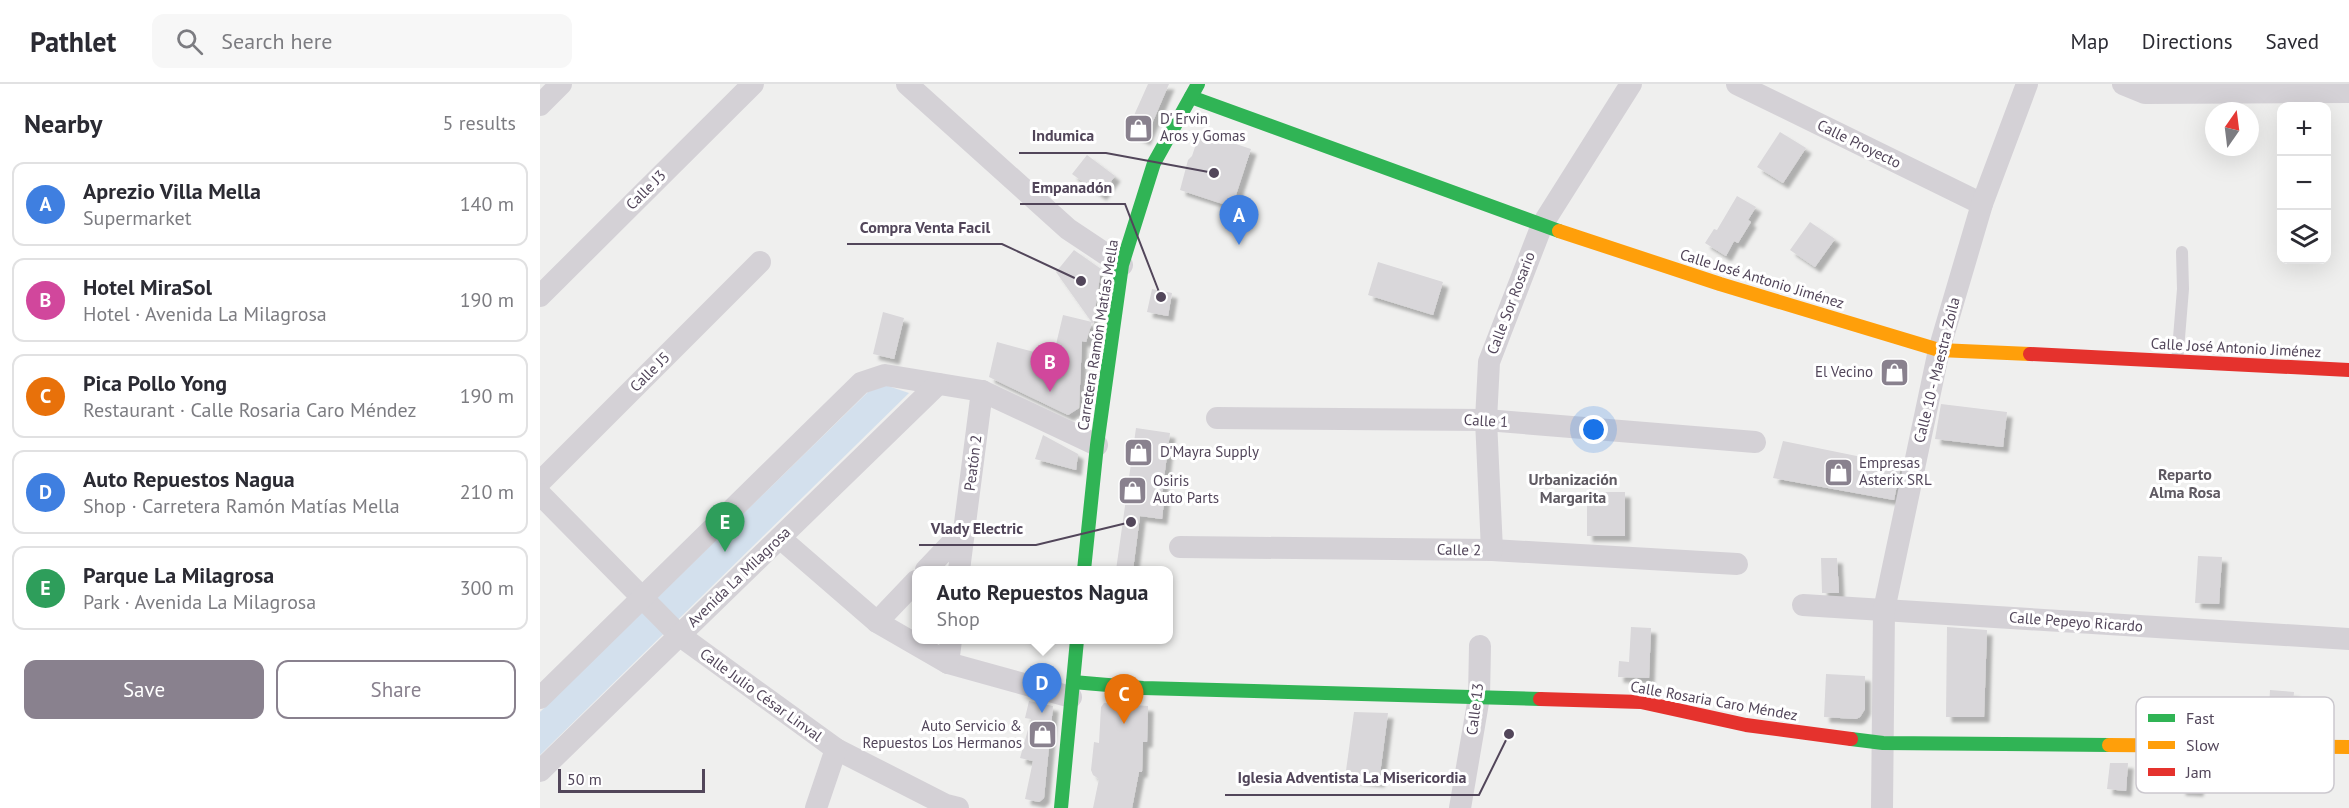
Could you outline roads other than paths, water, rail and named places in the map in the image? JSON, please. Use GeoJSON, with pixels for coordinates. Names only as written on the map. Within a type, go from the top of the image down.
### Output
{"type":"FeatureCollection","features":[{"type":"Feature","properties":{"kind":"street"},"geometry":{"type":"LineString","coordinates":[[540,105],[561,84]]}},
{"type":"Feature","properties":{"kind":"street","name":"Calle J3"},"geometry":{"type":"LineString","coordinates":[[540,296],[753,84]]}},
{"type":"Feature","properties":{"kind":"street","name":"Carretera Ramón Matías Mella"},"geometry":{"type":"LineString","coordinates":[[1084,566],[1097,445],[1122,265],[1154,163],[1198,84]]}},
{"type":"Feature","properties":{"kind":"street","name":"Calle Sor Rosario"},"geometry":{"type":"LineString","coordinates":[[1492,550],[1486,420],[1489,362],[1542,225],[1631,84]]}},
{"type":"Feature","properties":{"kind":"street","name":"Calle Proyecto"},"geometry":{"type":"LineString","coordinates":[[1737,84],[1982,204]]}},
{"type":"Feature","properties":{"kind":"street","name":"Calle 10 - Maestra Zoila"},"geometry":{"type":"LineString","coordinates":[[1882,808],[1884,610],[1939,350],[1982,204],[2027,84]]}},
{"type":"Feature","properties":{"kind":"street"},"geometry":{"type":"LineString","coordinates":[[2123,84],[2145,93],[2349,92]]}},
{"type":"Feature","properties":{"kind":"street"},"geometry":{"type":"LineString","coordinates":[[922,89],[1068,229],[1122,265]]}},
{"type":"Feature","properties":{"kind":"street","name":"Calle José Antonio Jiménez"},"geometry":{"type":"LineString","coordinates":[[1191,97],[1542,225],[1720,284],[1939,350],[2349,370]]}},
{"type":"Feature","properties":{"kind":"street","name":"Calle J5"},"geometry":{"type":"LineString","coordinates":[[540,482],[760,262]]}},
{"type":"Feature","properties":{"kind":"street"},"geometry":{"type":"LineString","coordinates":[[540,698],[861,384],[885,375],[982,391],[1097,445]]}},
{"type":"Feature","properties":{"kind":"street","name":"Avenida La Milagrosa"},"geometry":{"type":"LineString","coordinates":[[540,771],[938,384]]}},
{"type":"Feature","properties":{"kind":"street","name":"Peatón 2"},"geometry":{"type":"LineString","coordinates":[[960,566],[982,391]]}},
{"type":"Feature","properties":{"kind":"street","name":"Calle 1"},"geometry":{"type":"LineString","coordinates":[[1216,418],[1486,420],[1755,442]]}},
{"type":"Feature","properties":{"kind":"street","name":"Calle Julio César Linval"},"geometry":{"type":"LineString","coordinates":[[540,494],[679,634],[836,749],[950,807]]}},
{"type":"Feature","properties":{"kind":"street"},"geometry":{"type":"LineString","coordinates":[[930,566],[964,530]]}},
{"type":"Feature","properties":{"kind":"street"},"geometry":{"type":"LineString","coordinates":[[780,538],[877,622],[912,642]]}},
{"type":"Feature","properties":{"kind":"street","name":"Calle 2"},"geometry":{"type":"LineString","coordinates":[[1180,547],[1492,550],[1737,564]]}},
{"type":"Feature","properties":{"kind":"street"},"geometry":{"type":"LineString","coordinates":[[877,622],[912,585]]}},
{"type":"Feature","properties":{"kind":"street","name":"Calle Pepeyo Ricardo"},"geometry":{"type":"LineString","coordinates":[[1803,605],[2349,639]]}},
{"type":"Feature","properties":{"kind":"street"},"geometry":{"type":"LineString","coordinates":[[915,644],[948,663],[1072,690]]}},
{"type":"Feature","properties":{"kind":"street"},"geometry":{"type":"LineString","coordinates":[[948,663],[950,644]]}},
{"type":"Feature","properties":{"kind":"street"},"geometry":{"type":"LineString","coordinates":[[1061,808],[1077,644]]}},
{"type":"Feature","properties":{"kind":"street","name":"Calle 13"},"geometry":{"type":"LineString","coordinates":[[1460,808],[1479,698],[1480,645]]}},
{"type":"Feature","properties":{"kind":"street","name":"Calle Rosaria Caro Méndez"},"geometry":{"type":"LineString","coordinates":[[1072,690],[1143,688],[1641,702],[1746,724],[1883,743],[2136,745]]}},
{"type":"Feature","properties":{"kind":"street","name":"Calle Rosaria Caro Méndez"},"geometry":{"type":"LineString","coordinates":[[2334,747],[2349,747]]}},
{"type":"Feature","properties":{"kind":"street"},"geometry":{"type":"LineString","coordinates":[[816,808],[836,749]]}},
{"type":"Feature","properties":{"kind":"lane"},"geometry":{"type":"LineString","coordinates":[[2177,362],[2184,289],[2182,252]]}},
{"type":"Feature","properties":{"kind":"place","name":"D' Ervin Aros y Gomas"},"geometry":{"type":"Point","coordinates":[1139,128]}},
{"type":"Feature","properties":{"kind":"place","name":"Indumica"},"geometry":{"type":"Point","coordinates":[1214,173]}},
{"type":"Feature","properties":{"kind":"place","name":"Aprezio Villa Mella"},"geometry":{"type":"Point","coordinates":[1239,245]}},
{"type":"Feature","properties":{"kind":"place","name":"Compra Venta Facil"},"geometry":{"type":"Point","coordinates":[1081,281]}},
{"type":"Feature","properties":{"kind":"place","name":"Empanadón"},"geometry":{"type":"Point","coordinates":[1161,297]}},
{"type":"Feature","properties":{"kind":"place","name":"El Vecino"},"geometry":{"type":"Point","coordinates":[1894,372]}},
{"type":"Feature","properties":{"kind":"place","name":"Hotel MiraSol"},"geometry":{"type":"Point","coordinates":[1050,392]}},
{"type":"Feature","properties":{"kind":"place","name":"D'Mayra Supply"},"geometry":{"type":"Point","coordinates":[1139,452]}},
{"type":"Feature","properties":{"kind":"place","name":"Empresas Asterix SRL"},"geometry":{"type":"Point","coordinates":[1838,472]}},
{"type":"Feature","properties":{"kind":"place","name":"Osiris Auto Parts"},"geometry":{"type":"Point","coordinates":[1132,490]}},
{"type":"Feature","properties":{"kind":"place","name":"Vlady Electric"},"geometry":{"type":"Point","coordinates":[1131,522]}},
{"type":"Feature","properties":{"kind":"place","name":"Parque La Milagrosa"},"geometry":{"type":"Point","coordinates":[725,552]}},
{"type":"Feature","properties":{"kind":"place","name":"Auto Repuestos Nagua"},"geometry":{"type":"Point","coordinates":[1042,713]}},
{"type":"Feature","properties":{"kind":"place","name":"Pica Pollo Yong"},"geometry":{"type":"Point","coordinates":[1124,724]}},
{"type":"Feature","properties":{"kind":"place","name":"Iglesia Adventista La Misericordia"},"geometry":{"type":"Point","coordinates":[1509,734]}},
{"type":"Feature","properties":{"kind":"place","name":"Auto Servicio & Repuestos Los Hermanos"},"geometry":{"type":"Point","coordinates":[1043,735]}},
{"type":"Feature","properties":{"kind":"district","name":"Reparto Alma Rosa"},"geometry":{"type":"Point","coordinates":[2185,483]}},
{"type":"Feature","properties":{"kind":"district","name":"Urbanización Margarita"},"geometry":{"type":"Point","coordinates":[1573,488]}}]}
